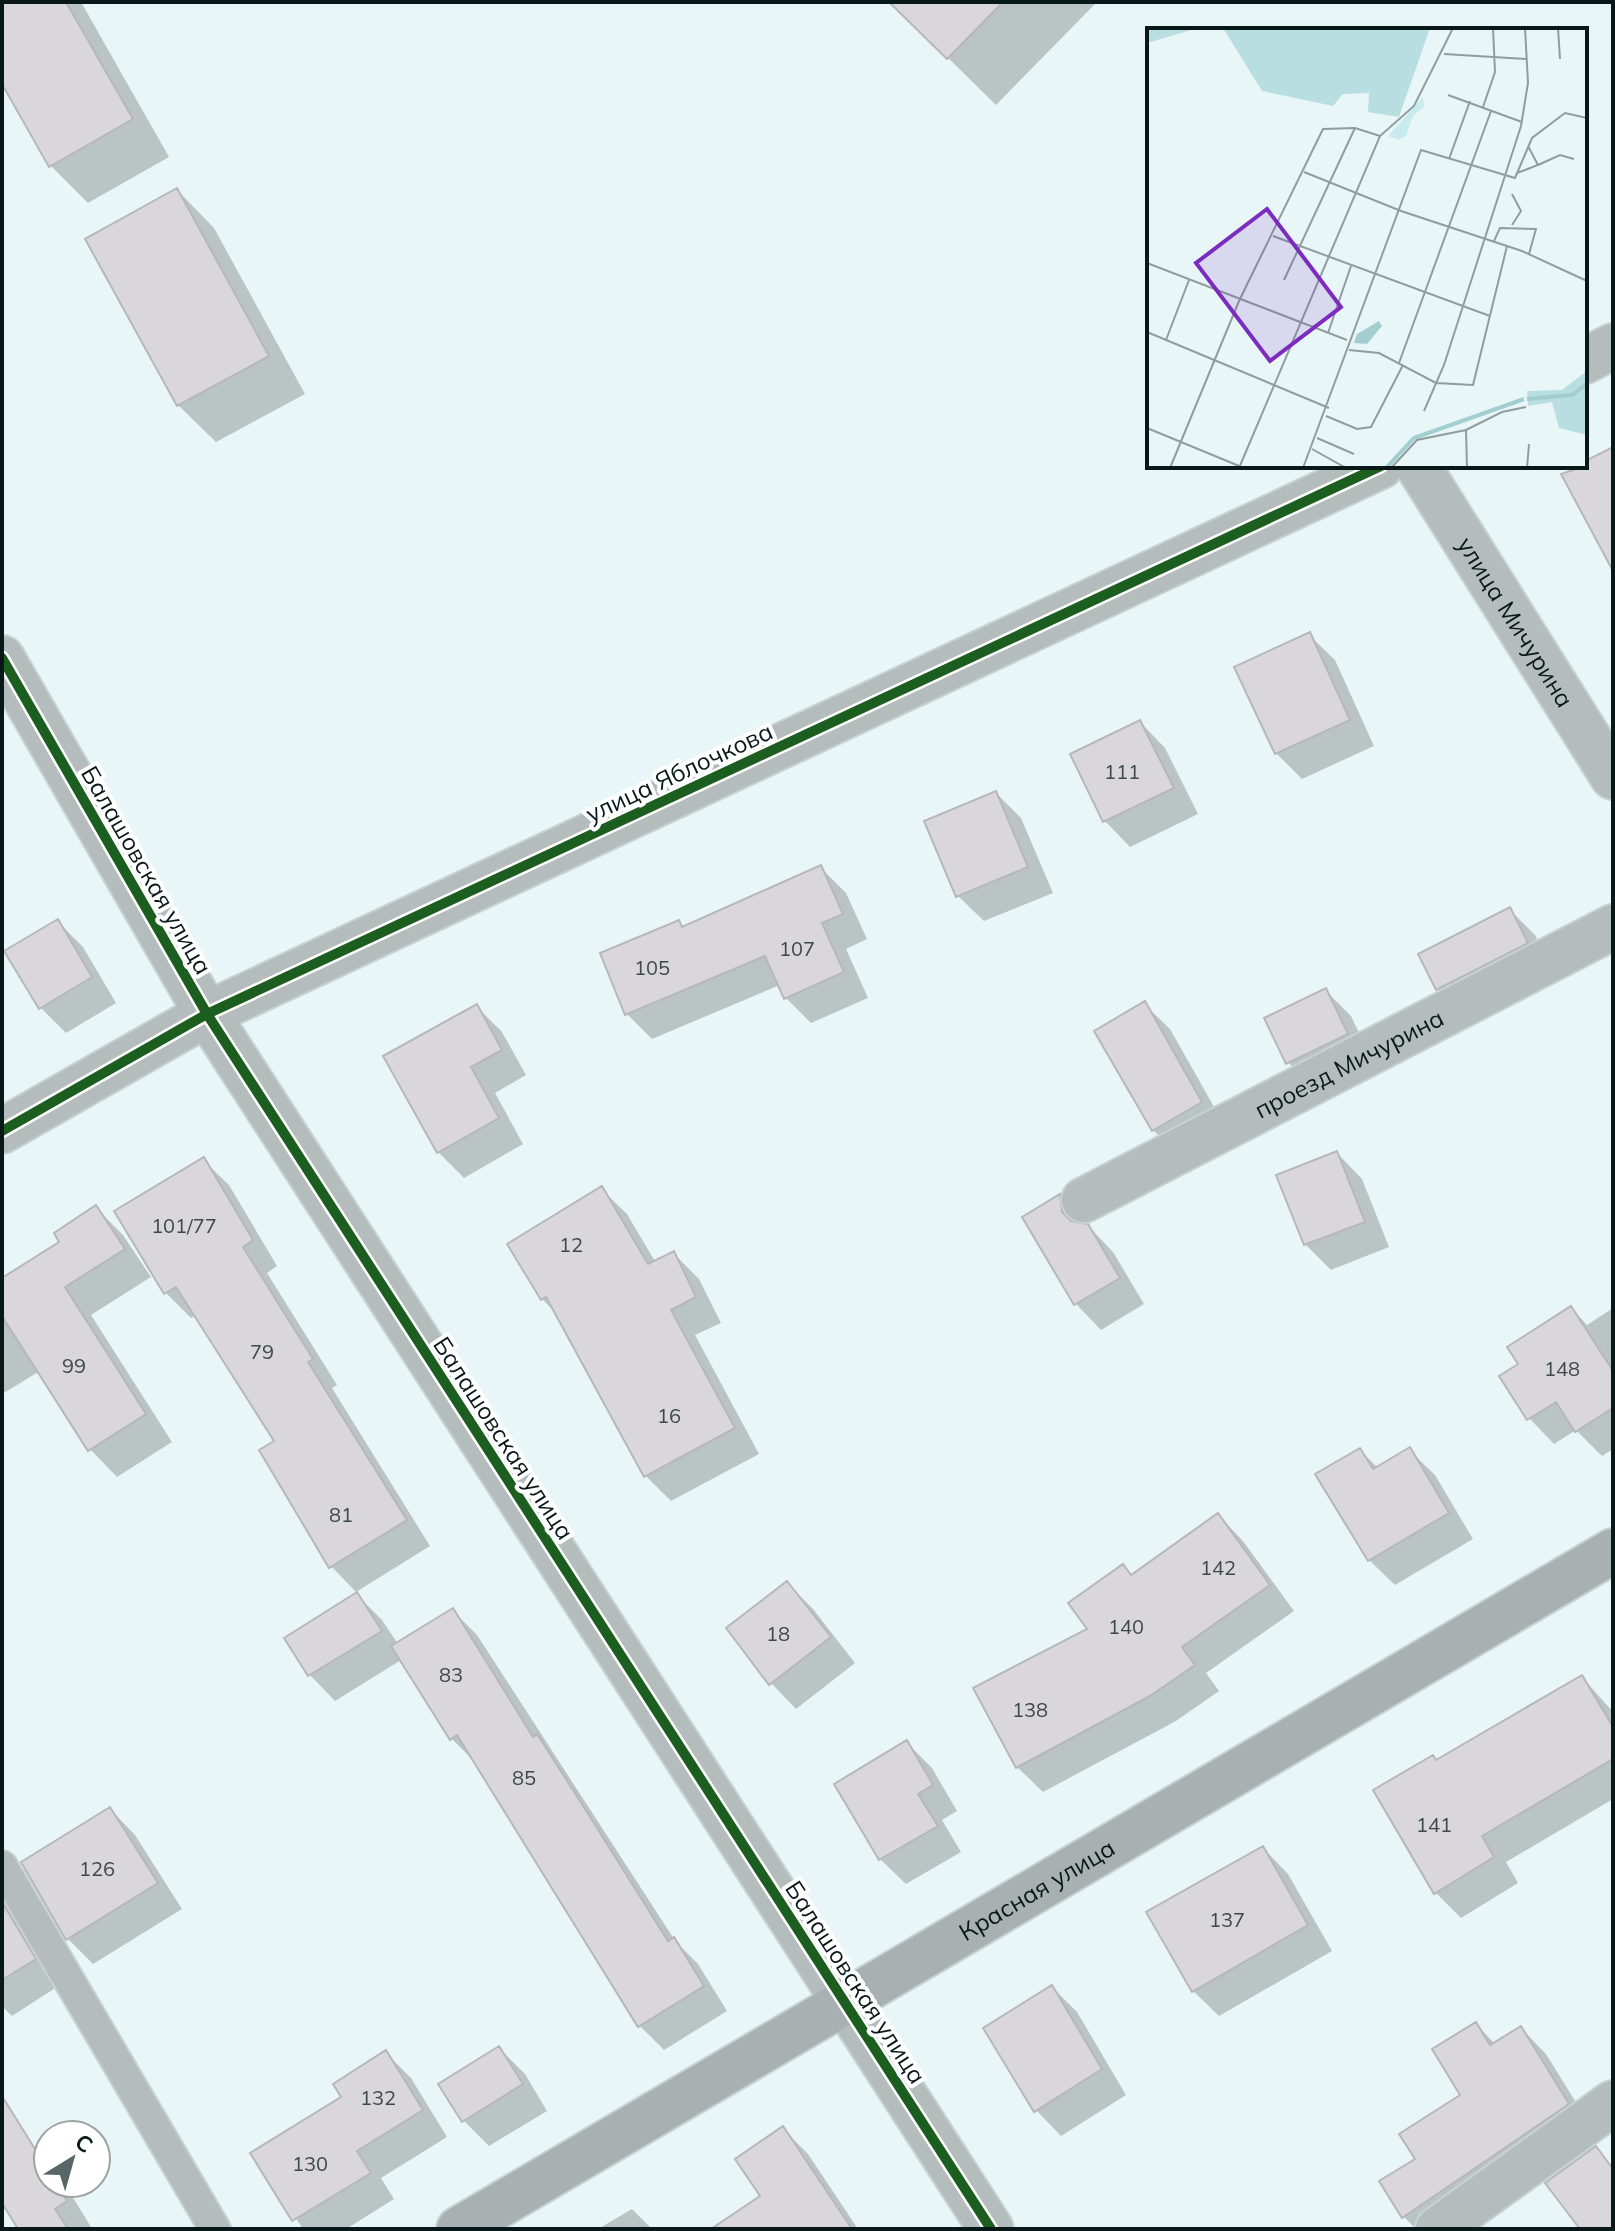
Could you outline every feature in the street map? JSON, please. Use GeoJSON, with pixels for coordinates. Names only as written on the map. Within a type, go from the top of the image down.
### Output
{"type":"FeatureCollection","features":[{"type":"Feature","properties":{"kind":"main road","name":"Красная улица"},"geometry":{"type":"LineString","coordinates":[[459,2229],[844,2000],[1613,1551]]}},
{"type":"Feature","properties":{"kind":"street"},"geometry":{"type":"LineString","coordinates":[[1587,360],[1613,346]]}},
{"type":"Feature","properties":{"kind":"street","name":"улица Яблочкова"},"geometry":{"type":"LineString","coordinates":[[2,1131],[207,1014],[1377,468]]}},
{"type":"Feature","properties":{"kind":"street","name":"улица Мичурина"},"geometry":{"type":"LineString","coordinates":[[1419,468],[1613,777]]}},
{"type":"Feature","properties":{"kind":"street","name":"Балашовская улица"},"geometry":{"type":"LineString","coordinates":[[2,658],[207,1014],[991,2229]]}},
{"type":"Feature","properties":{"kind":"street","name":"проезд Мичурина"},"geometry":{"type":"LineString","coordinates":[[1084,1200],[1613,927]]}},
{"type":"Feature","properties":{"kind":"street"},"geometry":{"type":"LineString","coordinates":[[1438,2229],[1613,2103]]}},
{"type":"Feature","properties":{"kind":"lane"},"geometry":{"type":"LineString","coordinates":[[2,1866],[215,2229]]}},
{"type":"Feature","properties":{"kind":"building"},"geometry":{"type":"Polygon","coordinates":[[[2,2],[66,2],[133,119],[49,167],[2,84],[2,2]]]}},
{"type":"Feature","properties":{"kind":"building"},"geometry":{"type":"Polygon","coordinates":[[[889,2],[1003,2],[947,59],[889,2]]]}},
{"type":"Feature","properties":{"kind":"building"},"geometry":{"type":"Polygon","coordinates":[[[177,188],[269,356],[177,406],[85,239],[177,188]]]}},
{"type":"Feature","properties":{"kind":"building"},"geometry":{"type":"Polygon","coordinates":[[[1613,447],[1613,571],[1561,474],[1587,468],[1587,460],[1613,447]]]}},
{"type":"Feature","properties":{"kind":"building"},"geometry":{"type":"Polygon","coordinates":[[[1310,632],[1350,720],[1275,754],[1234,667],[1310,632]]]}},
{"type":"Feature","properties":{"kind":"building"},"geometry":{"type":"Polygon","coordinates":[[[1140,720],[1174,788],[1103,822],[1070,754],[1140,720]]]}},
{"type":"Feature","properties":{"kind":"building"},"geometry":{"type":"Polygon","coordinates":[[[996,791],[1028,867],[956,897],[924,821],[996,791]]]}},
{"type":"Feature","properties":{"kind":"building"},"geometry":{"type":"Polygon","coordinates":[[[821,865],[843,914],[822,923],[844,972],[784,999],[765,956],[625,1015],[600,953],[679,920],[682,927],[821,865]]]}},
{"type":"Feature","properties":{"kind":"building"},"geometry":{"type":"Polygon","coordinates":[[[1510,907],[1528,943],[1436,990],[1418,954],[1510,907]]]}},
{"type":"Feature","properties":{"kind":"building"},"geometry":{"type":"Polygon","coordinates":[[[58,919],[92,977],[39,1009],[4,951],[58,919]]]}},
{"type":"Feature","properties":{"kind":"building"},"geometry":{"type":"Polygon","coordinates":[[[1326,988],[1348,1034],[1286,1064],[1264,1018],[1326,988]]]}},
{"type":"Feature","properties":{"kind":"building"},"geometry":{"type":"Polygon","coordinates":[[[1145,1001],[1202,1102],[1152,1131],[1094,1031],[1145,1001]]]}},
{"type":"Feature","properties":{"kind":"building"},"geometry":{"type":"Polygon","coordinates":[[[477,1004],[502,1050],[471,1067],[499,1118],[437,1153],[383,1056],[477,1004]]]}},
{"type":"Feature","properties":{"kind":"building"},"geometry":{"type":"Polygon","coordinates":[[[1337,1151],[1365,1222],[1304,1245],[1276,1175],[1337,1151]]]}},
{"type":"Feature","properties":{"kind":"building"},"geometry":{"type":"Polygon","coordinates":[[[204,1157],[253,1240],[243,1247],[313,1359],[308,1362],[407,1520],[329,1568],[259,1450],[274,1441],[176,1287],[164,1294],[114,1211],[204,1157]]]}},
{"type":"Feature","properties":{"kind":"building"},"geometry":{"type":"Polygon","coordinates":[[[602,1186],[648,1264],[674,1251],[696,1297],[671,1310],[735,1428],[644,1477],[546,1297],[541,1300],[507,1244],[602,1186]]]}},
{"type":"Feature","properties":{"kind":"building"},"geometry":{"type":"Polygon","coordinates":[[[1060,1194],[1062,1212],[1071,1221],[1088,1224],[1120,1278],[1074,1305],[1022,1217],[1060,1194]]]}},
{"type":"Feature","properties":{"kind":"building"},"geometry":{"type":"Polygon","coordinates":[[[96,1205],[125,1249],[65,1287],[146,1414],[88,1451],[2,1316],[2,1278],[59,1242],[54,1233],[96,1205]]]}},
{"type":"Feature","properties":{"kind":"building"},"geometry":{"type":"Polygon","coordinates":[[[1571,1306],[1613,1371],[1613,1408],[1575,1432],[1556,1402],[1527,1420],[1499,1376],[1518,1364],[1507,1347],[1571,1306]]]}},
{"type":"Feature","properties":{"kind":"building"},"geometry":{"type":"Polygon","coordinates":[[[1410,1447],[1449,1513],[1368,1561],[1315,1474],[1360,1448],[1373,1469],[1410,1447]]]}},
{"type":"Feature","properties":{"kind":"building"},"geometry":{"type":"Polygon","coordinates":[[[1218,1513],[1270,1585],[1182,1647],[1195,1665],[1150,1696],[1016,1768],[973,1688],[1087,1629],[1068,1603],[1123,1564],[1131,1575],[1218,1513]]]}},
{"type":"Feature","properties":{"kind":"building"},"geometry":{"type":"Polygon","coordinates":[[[787,1581],[831,1637],[769,1685],[726,1628],[787,1581]]]}},
{"type":"Feature","properties":{"kind":"building"},"geometry":{"type":"Polygon","coordinates":[[[357,1592],[382,1631],[308,1676],[284,1638],[357,1592]]]}},
{"type":"Feature","properties":{"kind":"building"},"geometry":{"type":"Polygon","coordinates":[[[453,1608],[533,1737],[537,1734],[668,1941],[674,1937],[704,1986],[638,2027],[457,1735],[450,1740],[391,1646],[453,1608]]]}},
{"type":"Feature","properties":{"kind":"building"},"geometry":{"type":"Polygon","coordinates":[[[1582,1675],[1613,1727],[1613,1759],[1482,1836],[1494,1857],[1434,1894],[1373,1790],[1433,1755],[1436,1760],[1582,1675]]]}},
{"type":"Feature","properties":{"kind":"building"},"geometry":{"type":"Polygon","coordinates":[[[907,1740],[933,1785],[918,1794],[938,1826],[879,1860],[834,1784],[907,1740]]]}},
{"type":"Feature","properties":{"kind":"building"},"geometry":{"type":"Polygon","coordinates":[[[110,1807],[158,1883],[66,1940],[21,1862],[110,1807]]]}},
{"type":"Feature","properties":{"kind":"building"},"geometry":{"type":"Polygon","coordinates":[[[1263,1846],[1308,1925],[1192,1992],[1146,1912],[1263,1846]]]}},
{"type":"Feature","properties":{"kind":"building"},"geometry":{"type":"Polygon","coordinates":[[[2,1902],[36,1959],[2,1980],[2,1902]]]}},
{"type":"Feature","properties":{"kind":"building"},"geometry":{"type":"Polygon","coordinates":[[[1052,1985],[1102,2069],[1034,2112],[983,2028],[1052,1985]]]}},
{"type":"Feature","properties":{"kind":"building"},"geometry":{"type":"Polygon","coordinates":[[[1476,2022],[1490,2045],[1521,2026],[1569,2104],[1402,2218],[1379,2181],[1415,2159],[1399,2134],[1460,2095],[1432,2049],[1476,2022]]]}},
{"type":"Feature","properties":{"kind":"building"},"geometry":{"type":"Polygon","coordinates":[[[499,2046],[523,2084],[462,2122],[438,2084],[499,2046]]]}},
{"type":"Feature","properties":{"kind":"building"},"geometry":{"type":"Polygon","coordinates":[[[386,2050],[423,2110],[357,2151],[371,2173],[292,2221],[250,2153],[341,2097],[333,2084],[386,2050]]]}},
{"type":"Feature","properties":{"kind":"building"},"geometry":{"type":"Polygon","coordinates":[[[2,2096],[32,2144],[32,2199],[66,2199],[55,2209],[68,2229],[18,2229],[2,2203],[2,2096]]]}},
{"type":"Feature","properties":{"kind":"building"},"geometry":{"type":"Polygon","coordinates":[[[783,2126],[852,2229],[711,2229],[760,2196],[735,2159],[783,2126]]]}},
{"type":"Feature","properties":{"kind":"building"},"geometry":{"type":"Polygon","coordinates":[[[1596,2146],[1613,2169],[1613,2229],[1580,2229],[1545,2183],[1596,2146]]]}},
{"type":"Feature","properties":{"kind":"cycle path"},"geometry":{"type":"LineString","coordinates":[[2,1131],[207,1014],[1377,468]]}},
{"type":"Feature","properties":{"kind":"cycle path"},"geometry":{"type":"LineString","coordinates":[[2,658],[207,1014],[991,2229]]}}]}
